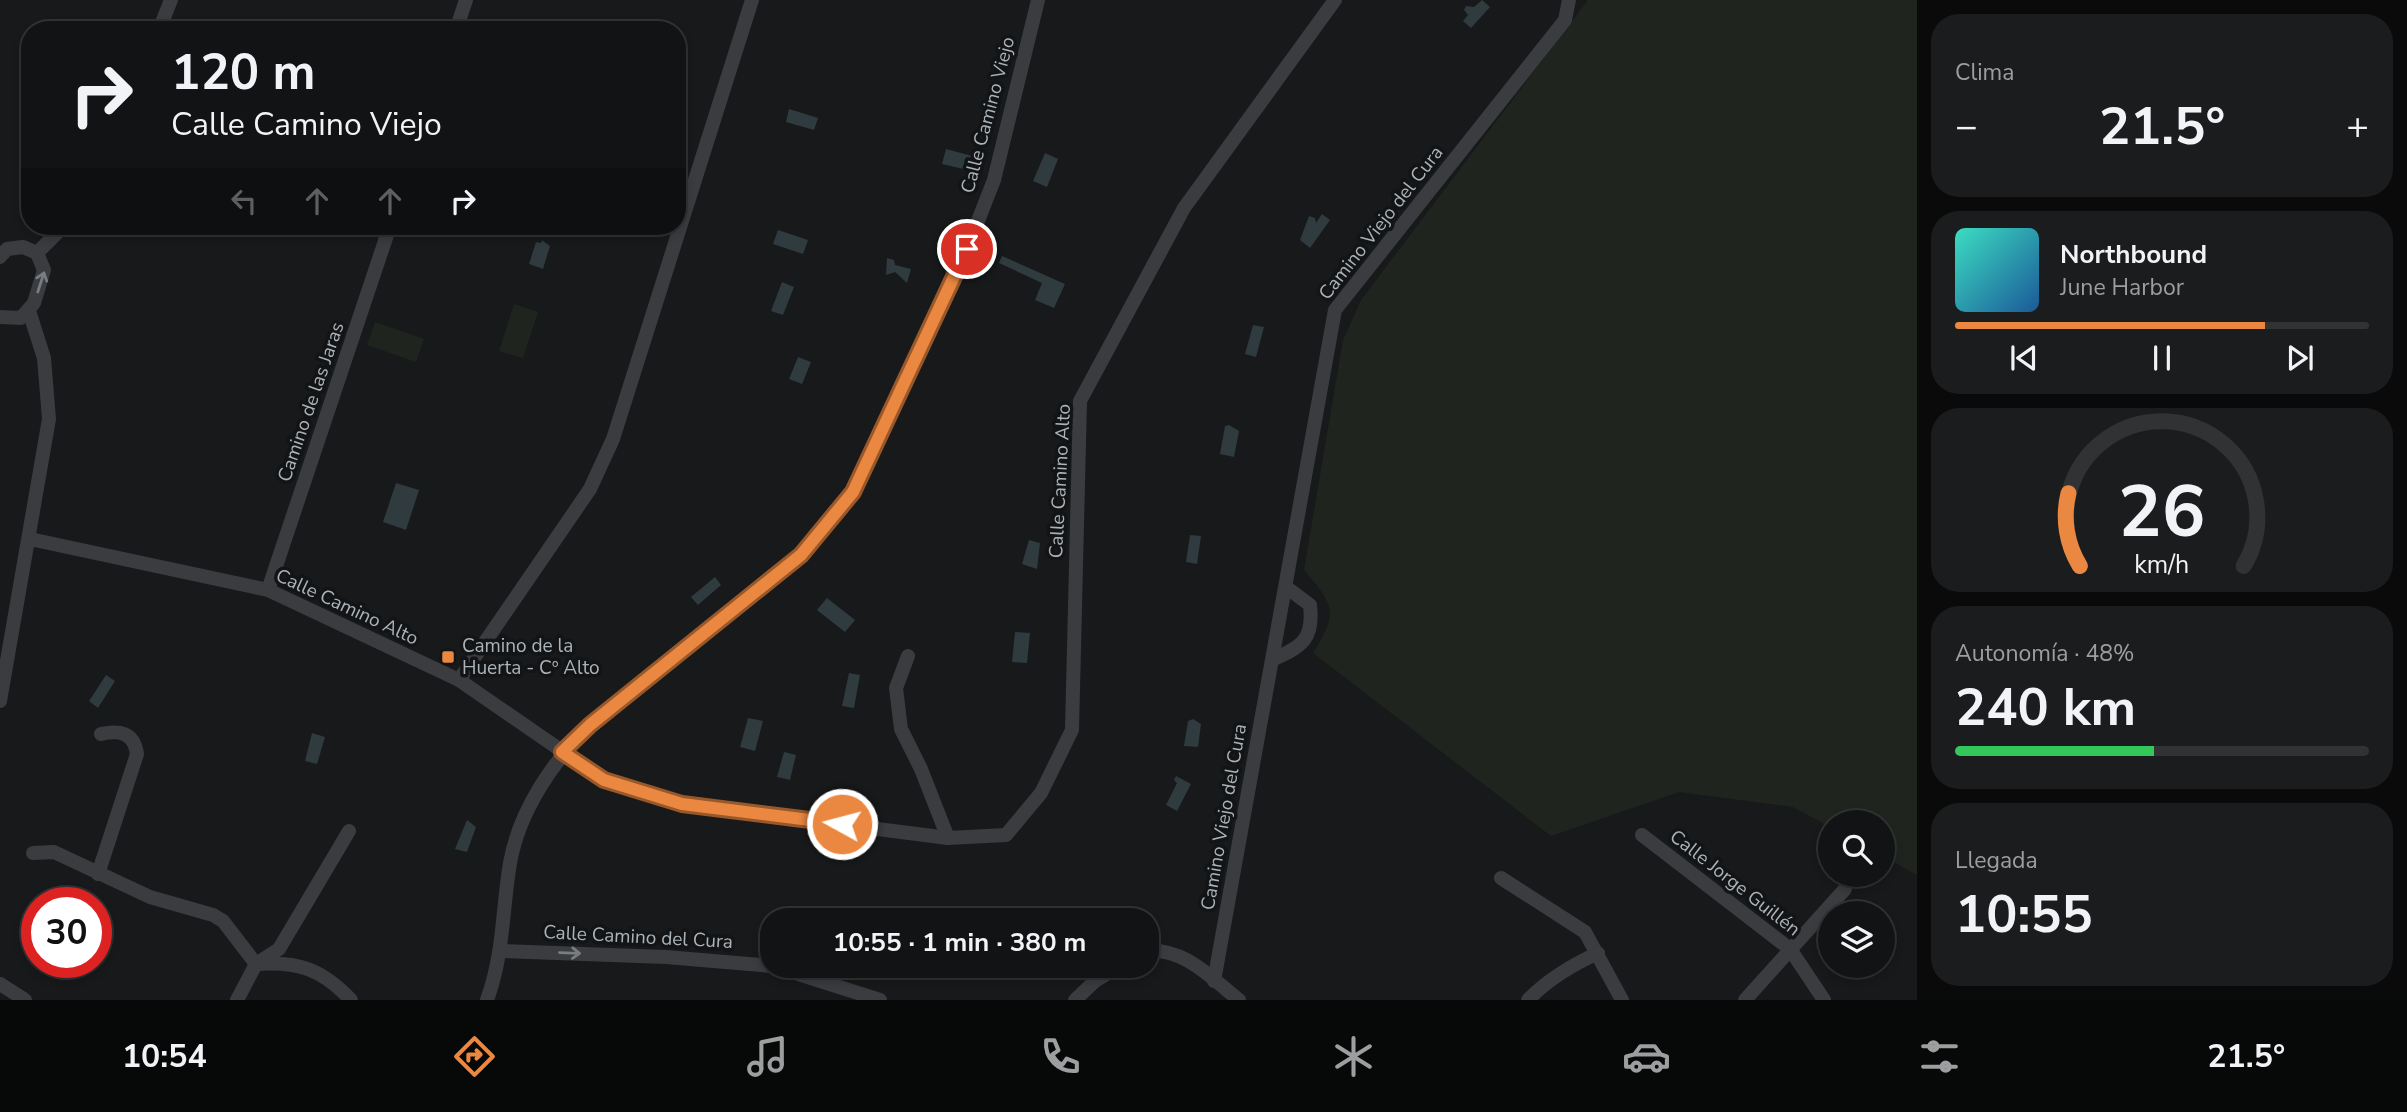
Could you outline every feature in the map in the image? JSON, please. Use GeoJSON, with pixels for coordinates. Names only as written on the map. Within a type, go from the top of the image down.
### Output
{"type":"FeatureCollection","features":[{"type":"Feature","properties":{"kind":"street"},"geometry":{"type":"LineString","coordinates":[[163,21],[171,0]]}},
{"type":"Feature","properties":{"kind":"street"},"geometry":{"type":"LineString","coordinates":[[459,21],[466,0]]}},
{"type":"Feature","properties":{"kind":"street"},"geometry":{"type":"LineString","coordinates":[[686,208],[752,0]]}},
{"type":"Feature","properties":{"kind":"street","name":"Calle Camino Viejo"},"geometry":{"type":"LineString","coordinates":[[486,1000],[502,951],[510,861],[538,792],[562,752],[590,725],[801,555],[853,492],[967,249],[994,180],[1038,0]]}},
{"type":"Feature","properties":{"kind":"street","name":"Calle Camino Alto"},"geometry":{"type":"LineString","coordinates":[[30,539],[268,590],[459,680],[604,780],[682,804],[948,838],[1006,835],[1041,793],[1072,730],[1080,401],[1184,208],[1335,0]]}},
{"type":"Feature","properties":{"kind":"street","name":"Camino Viejo del Cura"},"geometry":{"type":"LineString","coordinates":[[1214,981],[1335,310],[1565,20],[1569,0]]}},
{"type":"Feature","properties":{"kind":"street"},"geometry":{"type":"LineString","coordinates":[[37,253],[55,235]]}},
{"type":"Feature","properties":{"kind":"street","name":"Camino de las Jaras"},"geometry":{"type":"LineString","coordinates":[[268,590],[387,235]]}},
{"type":"Feature","properties":{"kind":"street"},"geometry":{"type":"LineString","coordinates":[[459,680],[590,489],[613,439],[678,235]]}},
{"type":"Feature","properties":{"kind":"street"},"geometry":{"type":"LineString","coordinates":[[0,317],[21,318],[29,311],[44,270],[37,253],[23,247],[2,248]]}},
{"type":"Feature","properties":{"kind":"street"},"geometry":{"type":"LineString","coordinates":[[0,701],[50,419],[44,358],[29,311]]}},
{"type":"Feature","properties":{"kind":"street"},"geometry":{"type":"LineString","coordinates":[[1272,660],[1299,647],[1312,627],[1310,605],[1286,587]]}},
{"type":"Feature","properties":{"kind":"street"},"geometry":{"type":"LineString","coordinates":[[908,656],[896,688],[901,729],[921,769],[948,838]]}},
{"type":"Feature","properties":{"kind":"street"},"geometry":{"type":"LineString","coordinates":[[98,874],[136,754],[135,744],[127,734],[117,730],[101,734]]}},
{"type":"Feature","properties":{"kind":"street"},"geometry":{"type":"LineString","coordinates":[[237,1000],[257,964],[279,949],[349,831]]}},
{"type":"Feature","properties":{"kind":"street","name":"Calle Jorge Guillén"},"geometry":{"type":"LineString","coordinates":[[1642,835],[1790,949],[1824,1000]]}},
{"type":"Feature","properties":{"kind":"street"},"geometry":{"type":"LineString","coordinates":[[33,853],[54,852],[150,897],[223,920],[257,964]]}},
{"type":"Feature","properties":{"kind":"street"},"geometry":{"type":"LineString","coordinates":[[1501,878],[1585,932],[1622,1000]]}},
{"type":"Feature","properties":{"kind":"street"},"geometry":{"type":"LineString","coordinates":[[1745,1000],[1845,889]]}},
{"type":"Feature","properties":{"kind":"street"},"geometry":{"type":"LineString","coordinates":[[1159,950],[1166,950],[1189,961],[1238,1000]]}},
{"type":"Feature","properties":{"kind":"street","name":"Calle Camino del Cura"},"geometry":{"type":"LineString","coordinates":[[502,951],[666,957],[760,965]]}},
{"type":"Feature","properties":{"kind":"street"},"geometry":{"type":"LineString","coordinates":[[1528,1000],[1541,986],[1598,953]]}},
{"type":"Feature","properties":{"kind":"street"},"geometry":{"type":"LineString","coordinates":[[257,964],[286,962],[309,969],[334,982],[351,1000]]}},
{"type":"Feature","properties":{"kind":"street","name":"Calle Camino del Cura"},"geometry":{"type":"LineString","coordinates":[[810,978],[880,1000]]}},
{"type":"Feature","properties":{"kind":"street"},"geometry":{"type":"LineString","coordinates":[[1075,1000],[1100,978]]}},
{"type":"Feature","properties":{"kind":"street"},"geometry":{"type":"LineString","coordinates":[[0,984],[25,1000]]}},
{"type":"Feature","properties":{"kind":"shaded area"},"geometry":{"type":"Polygon","coordinates":[[[1482,0],[1490,7],[1471,28],[1463,21],[1468,15],[1464,10],[1466,6],[1474,7],[1482,0]]]}},
{"type":"Feature","properties":{"kind":"shaded area"},"geometry":{"type":"Polygon","coordinates":[[[1588,0],[1917,0],[1917,875],[1895,863],[1895,810],[1818,810],[1818,821],[1793,807],[1679,792],[1551,836],[1313,653],[1327,628],[1330,609],[1322,592],[1304,570],[1343,340],[1361,300],[1588,0]]]}},
{"type":"Feature","properties":{"kind":"shaded area"},"geometry":{"type":"Polygon","coordinates":[[[789,109],[818,118],[814,130],[786,122],[789,109]]]}},
{"type":"Feature","properties":{"kind":"shaded area"},"geometry":{"type":"Polygon","coordinates":[[[946,149],[976,157],[972,171],[942,164],[946,149]]]}},
{"type":"Feature","properties":{"kind":"shaded area"},"geometry":{"type":"Polygon","coordinates":[[[1045,153],[1058,159],[1047,187],[1033,181],[1045,153]]]}},
{"type":"Feature","properties":{"kind":"shaded area"},"geometry":{"type":"Polygon","coordinates":[[[1322,214],[1330,220],[1310,248],[1300,240],[1309,216],[1315,218],[1316,223],[1322,214]]]}},
{"type":"Feature","properties":{"kind":"shaded area"},"geometry":{"type":"Polygon","coordinates":[[[778,230],[808,240],[803,254],[773,244],[778,230]]]}},
{"type":"Feature","properties":{"kind":"shaded area"},"geometry":{"type":"Polygon","coordinates":[[[542,240],[550,246],[543,269],[529,264],[536,242],[541,243],[542,240]]]}},
{"type":"Feature","properties":{"kind":"shaded area"},"geometry":{"type":"Polygon","coordinates":[[[1002,256],[1065,284],[1054,308],[1035,300],[1042,283],[999,263],[1002,256]]]}},
{"type":"Feature","properties":{"kind":"shaded area"},"geometry":{"type":"Polygon","coordinates":[[[887,258],[894,260],[895,265],[911,269],[907,283],[895,272],[886,275],[887,258]]]}},
{"type":"Feature","properties":{"kind":"shaded area"},"geometry":{"type":"Polygon","coordinates":[[[782,282],[794,287],[783,315],[771,311],[782,282]]]}},
{"type":"Feature","properties":{"kind":"shaded area"},"geometry":{"type":"Polygon","coordinates":[[[514,304],[538,312],[523,358],[499,351],[514,304]]]}},
{"type":"Feature","properties":{"kind":"shaded area"},"geometry":{"type":"Polygon","coordinates":[[[375,322],[424,339],[416,362],[367,345],[375,322]]]}},
{"type":"Feature","properties":{"kind":"shaded area"},"geometry":{"type":"Polygon","coordinates":[[[1253,325],[1264,327],[1256,357],[1245,354],[1253,325]]]}},
{"type":"Feature","properties":{"kind":"shaded area"},"geometry":{"type":"Polygon","coordinates":[[[798,357],[811,362],[802,384],[789,379],[798,357]]]}},
{"type":"Feature","properties":{"kind":"shaded area"},"geometry":{"type":"Polygon","coordinates":[[[1229,425],[1239,431],[1234,457],[1220,454],[1225,426],[1229,425]]]}},
{"type":"Feature","properties":{"kind":"shaded area"},"geometry":{"type":"Polygon","coordinates":[[[396,483],[419,490],[406,530],[383,522],[396,483]]]}},
{"type":"Feature","properties":{"kind":"shaded area"},"geometry":{"type":"Polygon","coordinates":[[[1190,535],[1201,536],[1197,564],[1186,562],[1190,535]]]}},
{"type":"Feature","properties":{"kind":"shaded area"},"geometry":{"type":"Polygon","coordinates":[[[1029,540],[1040,543],[1037,569],[1022,564],[1029,540]]]}},
{"type":"Feature","properties":{"kind":"shaded area"},"geometry":{"type":"Polygon","coordinates":[[[715,577],[721,585],[698,605],[691,597],[715,577]]]}},
{"type":"Feature","properties":{"kind":"shaded area"},"geometry":{"type":"Polygon","coordinates":[[[827,598],[855,620],[845,632],[817,610],[827,598]]]}},
{"type":"Feature","properties":{"kind":"shaded area"},"geometry":{"type":"Polygon","coordinates":[[[1015,632],[1030,633],[1027,663],[1012,662],[1015,632]]]}},
{"type":"Feature","properties":{"kind":"shaded area"},"geometry":{"type":"Polygon","coordinates":[[[849,673],[860,675],[854,708],[842,706],[849,673]]]}},
{"type":"Feature","properties":{"kind":"shaded area"},"geometry":{"type":"Polygon","coordinates":[[[106,675],[115,681],[98,708],[89,701],[106,675]]]}},
{"type":"Feature","properties":{"kind":"shaded area"},"geometry":{"type":"Polygon","coordinates":[[[748,718],[763,721],[755,751],[740,747],[748,718]]]}},
{"type":"Feature","properties":{"kind":"shaded area"},"geometry":{"type":"Polygon","coordinates":[[[1193,719],[1201,724],[1198,747],[1184,746],[1188,721],[1193,719]]]}},
{"type":"Feature","properties":{"kind":"shaded area"},"geometry":{"type":"Polygon","coordinates":[[[312,733],[325,737],[317,764],[305,761],[312,733]]]}},
{"type":"Feature","properties":{"kind":"shaded area"},"geometry":{"type":"Polygon","coordinates":[[[784,752],[796,755],[790,780],[777,777],[784,752]]]}},
{"type":"Feature","properties":{"kind":"shaded area"},"geometry":{"type":"Polygon","coordinates":[[[1176,776],[1191,784],[1177,811],[1166,805],[1177,783],[1174,780],[1176,776]]]}},
{"type":"Feature","properties":{"kind":"shaded area"},"geometry":{"type":"Polygon","coordinates":[[[467,820],[476,827],[467,852],[455,849],[467,820]]]}},
{"type":"Feature","properties":{"kind":"place","name":"Camino de la Huerta - Cº Alto"},"geometry":{"type":"Point","coordinates":[448,657]}},
{"type":"Feature","properties":{"kind":"route"},"geometry":{"type":"LineString","coordinates":[[842,824],[682,804],[604,780],[562,752],[590,725],[761,590],[801,555],[853,492],[967,249]]}}]}
